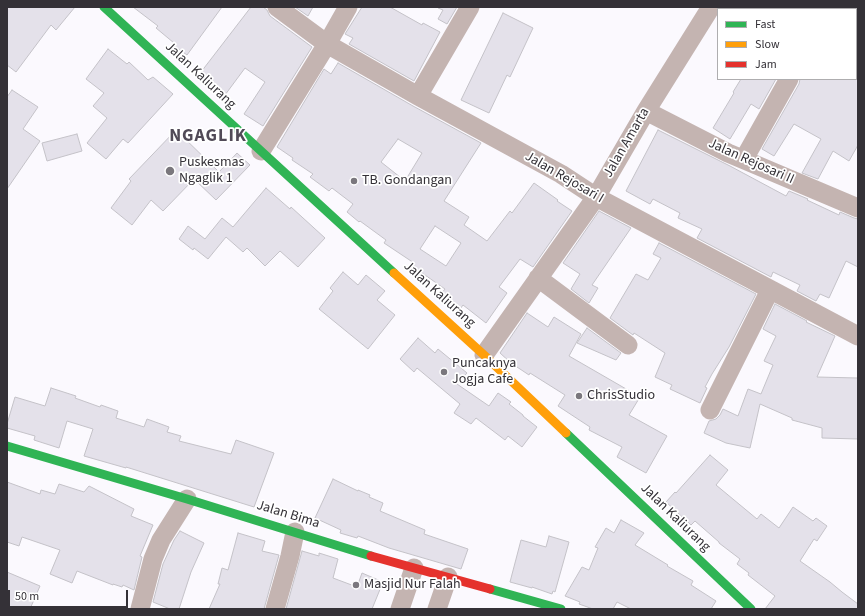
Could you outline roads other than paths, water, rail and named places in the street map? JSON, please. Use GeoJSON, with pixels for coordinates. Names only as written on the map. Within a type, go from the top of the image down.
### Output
{"type":"FeatureCollection","features":[{"type":"Feature","properties":{"kind":"main road","name":"Jalan Kaliurang"},"geometry":{"type":"LineString","coordinates":[[104,7],[484,355],[751,609]]}},
{"type":"Feature","properties":{"kind":"main road","name":"Jalan Bima"},"geometry":{"type":"LineString","coordinates":[[7,446],[448,577],[540,606],[561,609]]}},
{"type":"Feature","properties":{"kind":"street","name":"Jalan Rejosari I"},"geometry":{"type":"LineString","coordinates":[[277,7],[327,44],[418,96],[561,174],[596,197],[858,336]]}},
{"type":"Feature","properties":{"kind":"street"},"geometry":{"type":"LineString","coordinates":[[261,151],[348,7]]}},
{"type":"Feature","properties":{"kind":"street"},"geometry":{"type":"LineString","coordinates":[[418,96],[470,7]]}},
{"type":"Feature","properties":{"kind":"street","name":"Jalan Amarta"},"geometry":{"type":"LineString","coordinates":[[484,355],[596,197],[646,111],[711,7]]}},
{"type":"Feature","properties":{"kind":"street"},"geometry":{"type":"LineString","coordinates":[[744,160],[788,80]]}},
{"type":"Feature","properties":{"kind":"street","name":"Jalan Rejosari II"},"geometry":{"type":"LineString","coordinates":[[646,111],[728,153],[858,208]]}},
{"type":"Feature","properties":{"kind":"street"},"geometry":{"type":"LineString","coordinates":[[538,278],[628,345]]}},
{"type":"Feature","properties":{"kind":"street"},"geometry":{"type":"LineString","coordinates":[[710,410],[770,290]]}},
{"type":"Feature","properties":{"kind":"street"},"geometry":{"type":"LineString","coordinates":[[140,609],[153,559],[161,540],[187,499]]}},
{"type":"Feature","properties":{"kind":"street"},"geometry":{"type":"LineString","coordinates":[[275,609],[295,532]]}},
{"type":"Feature","properties":{"kind":"street"},"geometry":{"type":"LineString","coordinates":[[400,609],[414,568]]}},
{"type":"Feature","properties":{"kind":"street"},"geometry":{"type":"LineString","coordinates":[[437,609],[448,577]]}},
{"type":"Feature","properties":{"kind":"place","name":"Puskesmas Ngaglik 1"},"geometry":{"type":"Point","coordinates":[170,171]}},
{"type":"Feature","properties":{"kind":"place","name":"TB. Gondangan"},"geometry":{"type":"Point","coordinates":[354,181]}},
{"type":"Feature","properties":{"kind":"place","name":"Puncaknya Jogja Cafe"},"geometry":{"type":"Point","coordinates":[444,372]}},
{"type":"Feature","properties":{"kind":"place","name":"ChrisStudio"},"geometry":{"type":"Point","coordinates":[579,396]}},
{"type":"Feature","properties":{"kind":"place","name":"Masjid Nur Falah"},"geometry":{"type":"Point","coordinates":[356,585]}},
{"type":"Feature","properties":{"kind":"district","name":"NGAGLIK"},"geometry":{"type":"Point","coordinates":[208,137]}}]}
